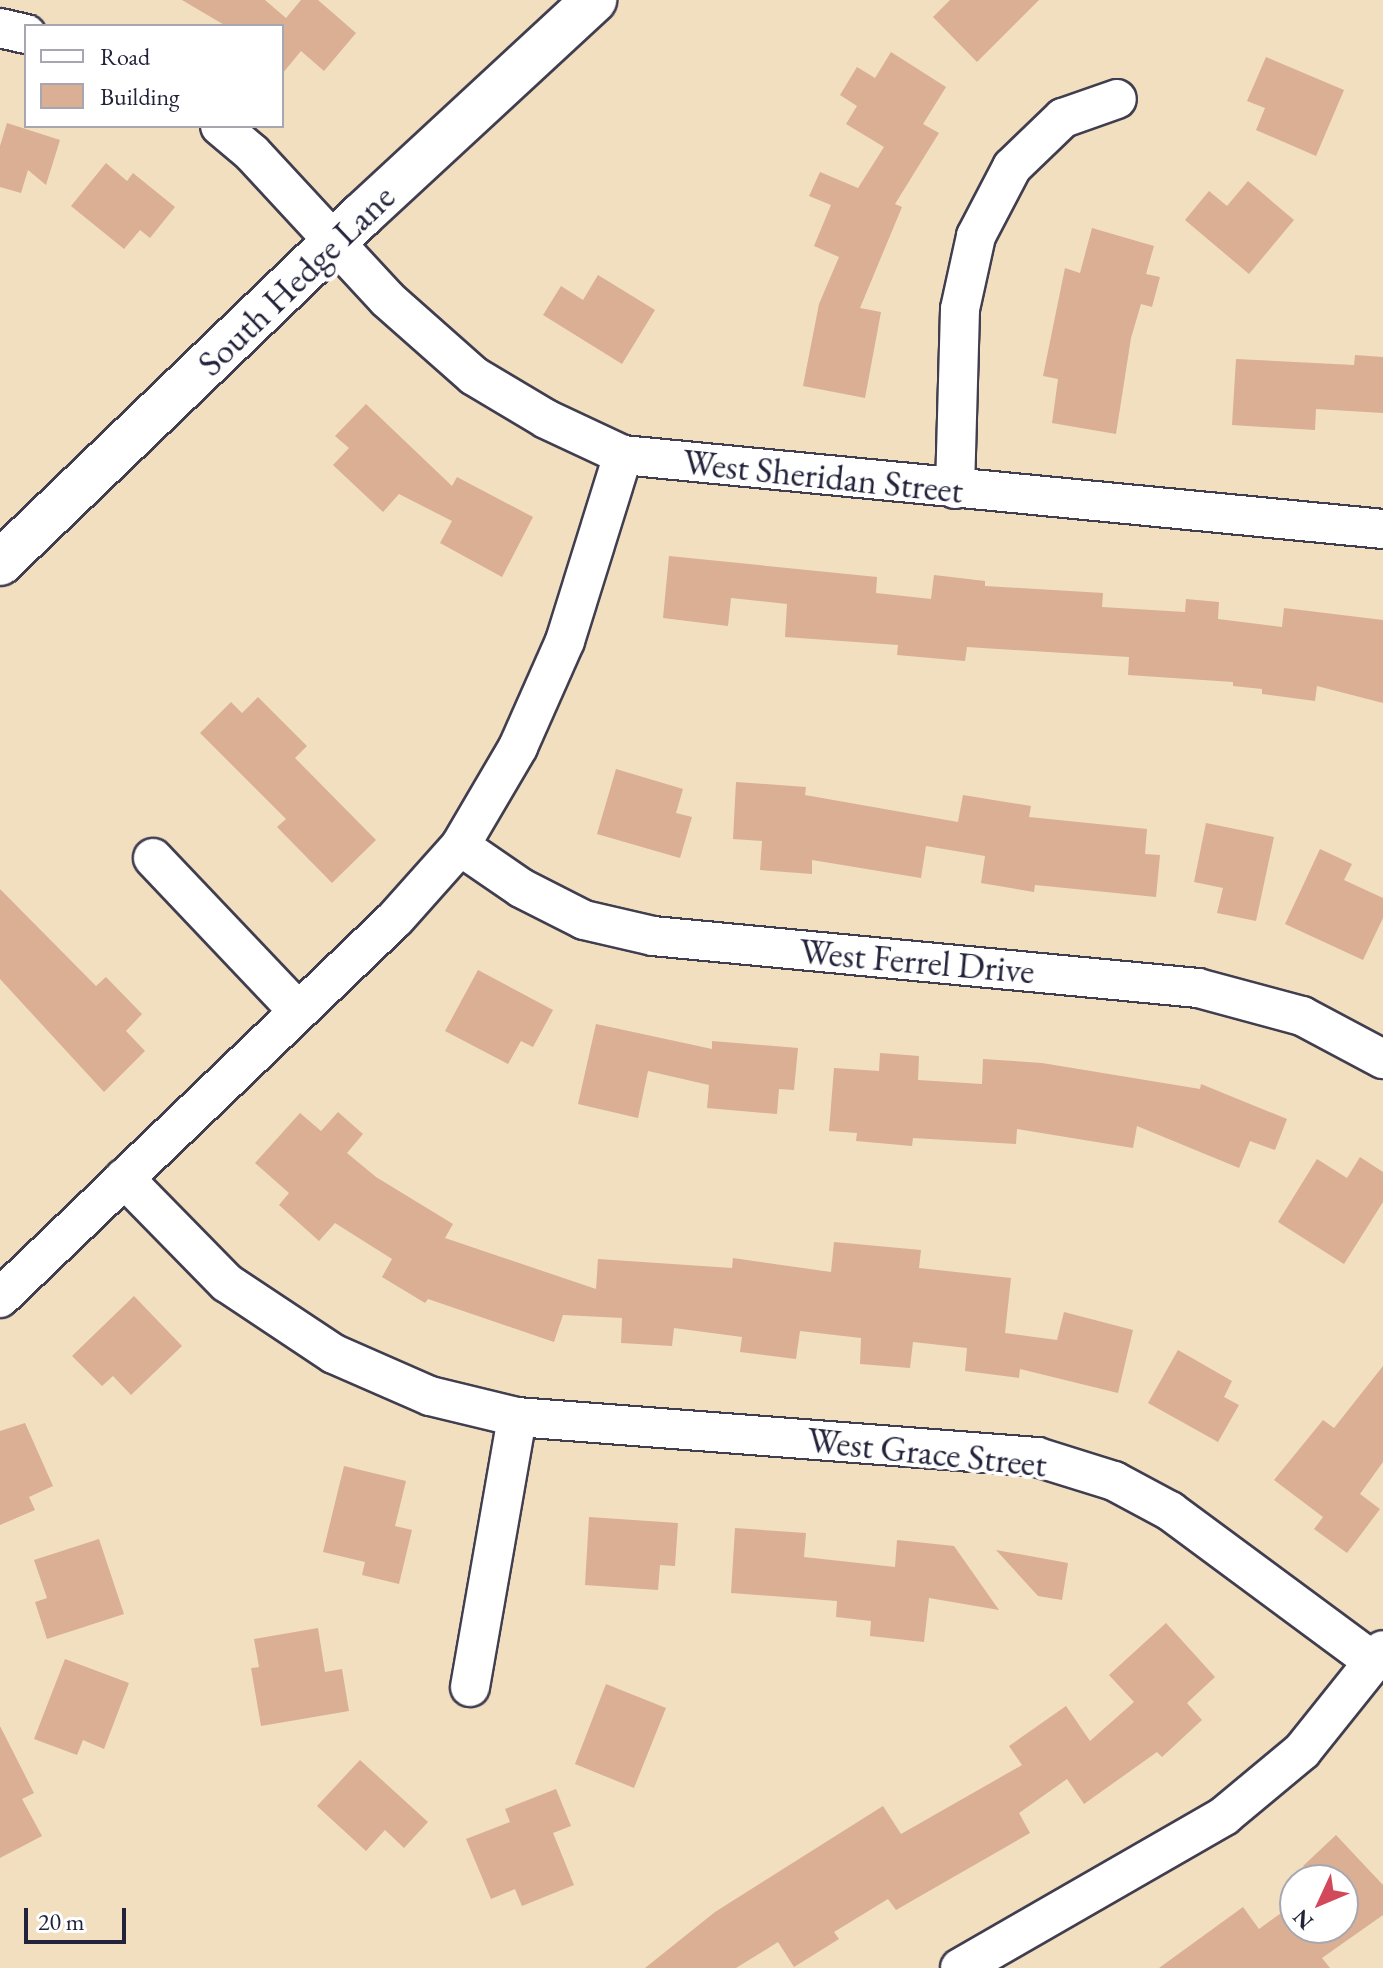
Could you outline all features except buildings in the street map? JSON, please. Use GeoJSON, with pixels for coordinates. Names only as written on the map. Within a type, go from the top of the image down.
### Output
{"type":"FeatureCollection","features":[{"type":"Feature","properties":{"kind":"street","name":"South Hedge Lane"},"geometry":{"type":"LineString","coordinates":[[0,563],[335,242],[594,0]]}},
{"type":"Feature","properties":{"kind":"street"},"geometry":{"type":"LineString","coordinates":[[0,28],[24,34]]}},
{"type":"Feature","properties":{"kind":"street"},"geometry":{"type":"LineString","coordinates":[[955,489],[960,309],[976,236],[1012,167],[1063,118],[1117,99]]}},
{"type":"Feature","properties":{"kind":"street","name":"West Sheridan Street"},"geometry":{"type":"LineString","coordinates":[[222,128],[252,153],[387,299],[474,376],[546,419],[623,455],[1383,529]]}},
{"type":"Feature","properties":{"kind":"street"},"geometry":{"type":"LineString","coordinates":[[0,1298],[395,919],[460,846],[518,747],[565,641],[623,455]]}},
{"type":"Feature","properties":{"kind":"street","name":"West Ferrel Drive"},"geometry":{"type":"LineString","coordinates":[[460,846],[521,888],[598,924],[653,936],[1198,988],[1302,1016],[1383,1059]]}},
{"type":"Feature","properties":{"kind":"street"},"geometry":{"type":"LineString","coordinates":[[153,858],[298,1011]]}},
{"type":"Feature","properties":{"kind":"street","name":"West Grace Street"},"geometry":{"type":"LineString","coordinates":[[124,1178],[227,1283],[334,1354],[430,1396],[517,1417],[1037,1457],[1114,1481],[1170,1511],[1379,1656]]}},
{"type":"Feature","properties":{"kind":"street"},"geometry":{"type":"LineString","coordinates":[[470,1687],[517,1417]]}},
{"type":"Feature","properties":{"kind":"street"},"geometry":{"type":"LineString","coordinates":[[960,1968],[1224,1816],[1302,1751],[1379,1656]]}}]}
